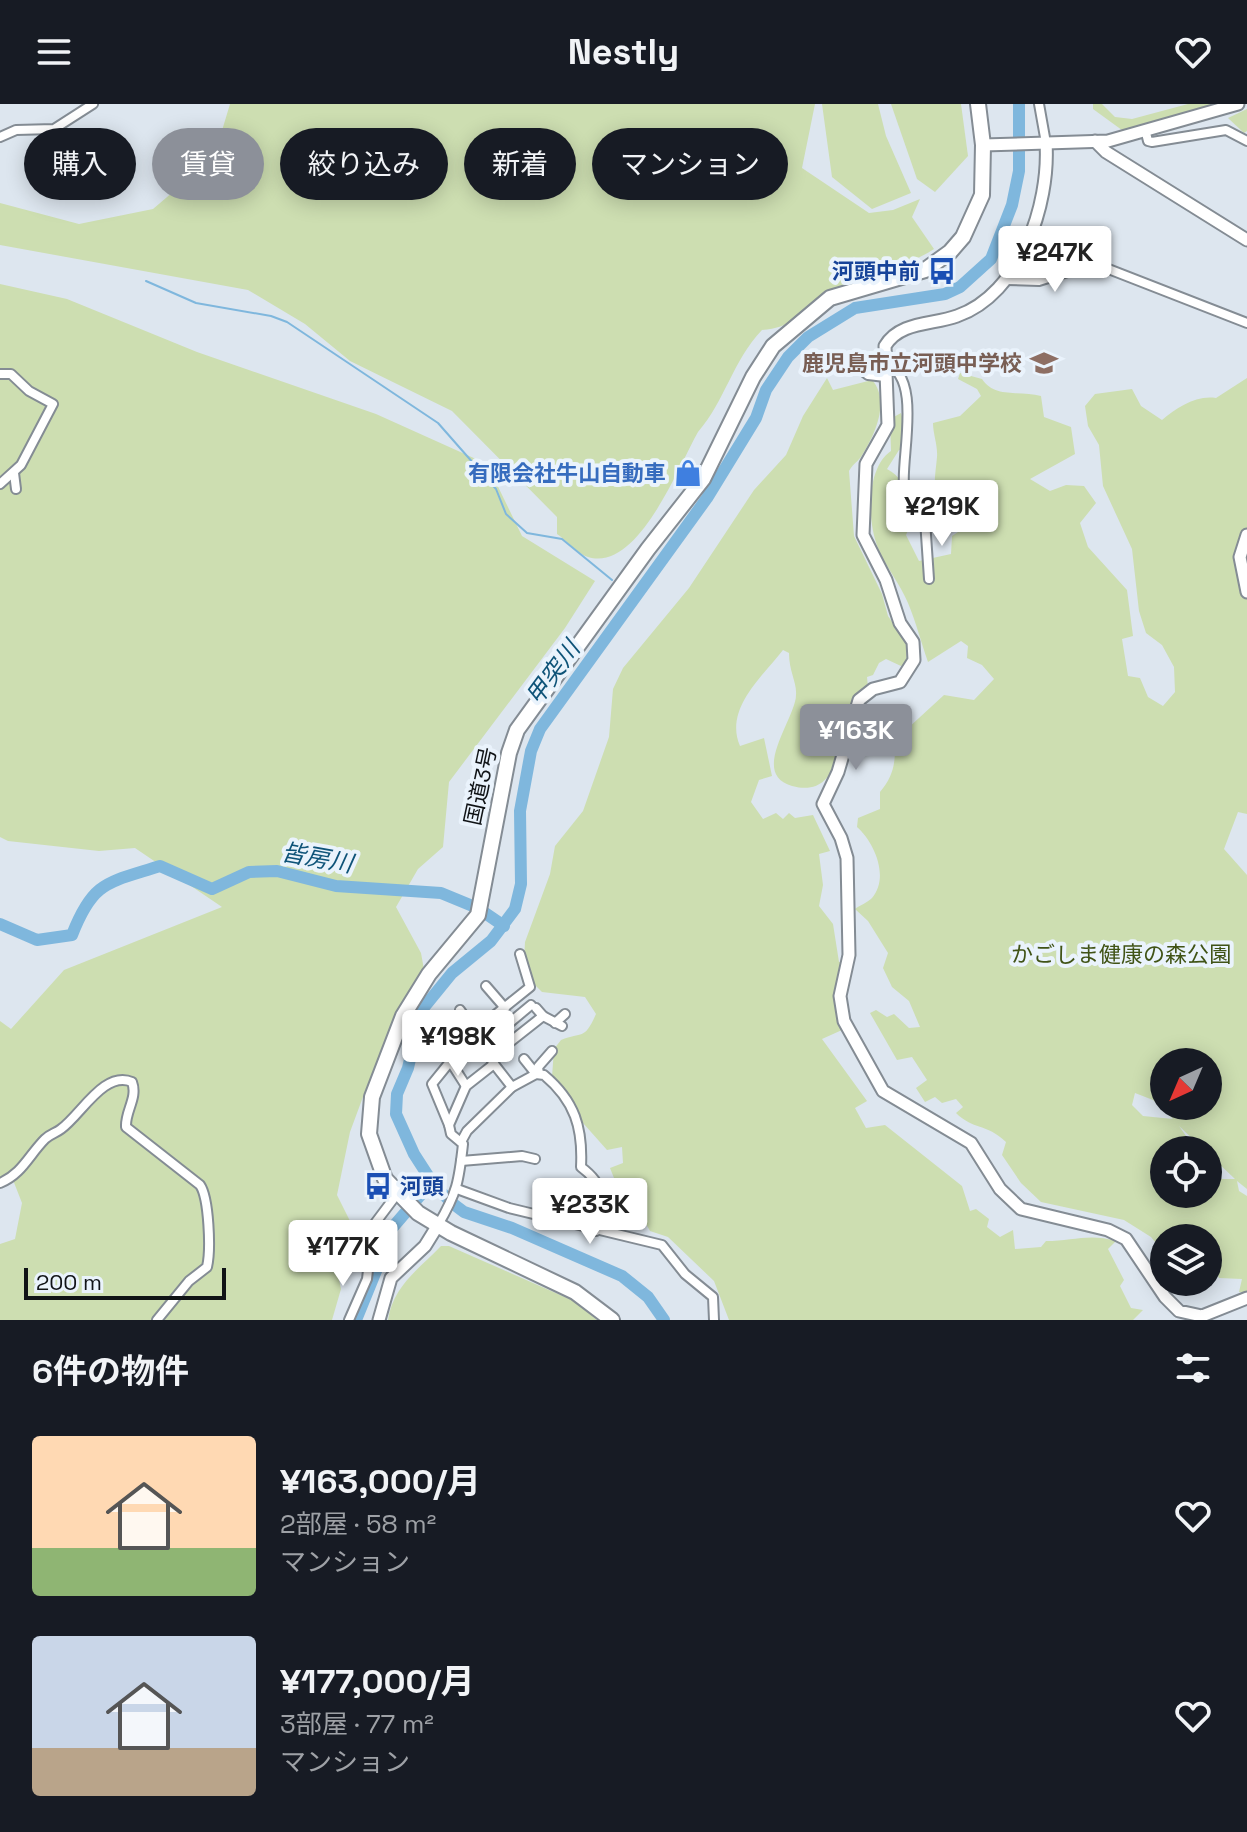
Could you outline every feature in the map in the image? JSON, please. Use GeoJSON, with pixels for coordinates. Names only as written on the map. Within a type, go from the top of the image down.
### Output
{"type":"FeatureCollection","features":[{"type":"Feature","properties":{"kind":"highway","name":"国道3号"},"geometry":{"type":"LineString","coordinates":[[612,1320],[575,1292],[407,1204],[378,1166],[371,1147],[368,1120],[372,1097],[409,1006],[478,915],[509,753],[517,730],[648,549],[703,479],[753,377],[773,346],[830,298],[925,270],[950,252],[963,237],[982,195],[983,145],[978,104]]}},
{"type":"Feature","properties":{"kind":"street"},"geometry":{"type":"LineString","coordinates":[[0,137],[16,130],[54,129],[93,104]]}},
{"type":"Feature","properties":{"kind":"street"},"geometry":{"type":"LineString","coordinates":[[1039,104],[1044,143],[1043,183],[1031,230],[1006,280],[986,300],[961,314],[899,331],[885,346],[888,425],[866,464],[863,535],[886,580],[914,653],[911,669],[900,682],[873,689],[859,700],[838,772],[823,804],[841,838],[847,858],[849,955],[840,996],[844,1021],[883,1091],[971,1143],[1000,1189],[1021,1209],[1108,1230],[1126,1239],[1165,1297],[1179,1311],[1208,1315],[1247,1298]]}},
{"type":"Feature","properties":{"kind":"street"},"geometry":{"type":"LineString","coordinates":[[983,145],[1095,141],[1146,133],[1238,104]]}},
{"type":"Feature","properties":{"kind":"street"},"geometry":{"type":"LineString","coordinates":[[1146,133],[1148,141],[1152,142],[1226,130],[1247,141]]}},
{"type":"Feature","properties":{"kind":"street"},"geometry":{"type":"LineString","coordinates":[[1095,141],[1106,152],[1247,240]]}},
{"type":"Feature","properties":{"kind":"street"},"geometry":{"type":"LineString","coordinates":[[1031,230],[1096,263],[1247,323]]}},
{"type":"Feature","properties":{"kind":"street"},"geometry":{"type":"LineString","coordinates":[[1006,280],[1039,281],[1096,263]]}},
{"type":"Feature","properties":{"kind":"street"},"geometry":{"type":"LineString","coordinates":[[884,363],[897,372],[906,394],[908,453],[904,485],[925,520],[929,579]]}},
{"type":"Feature","properties":{"kind":"street"},"geometry":{"type":"LineString","coordinates":[[855,365],[868,375],[885,377]]}},
{"type":"Feature","properties":{"kind":"street"},"geometry":{"type":"LineString","coordinates":[[0,374],[11,374],[29,391],[53,404],[14,473],[0,484]]}},
{"type":"Feature","properties":{"kind":"street"},"geometry":{"type":"LineString","coordinates":[[14,473],[16,489]]}},
{"type":"Feature","properties":{"kind":"street"},"geometry":{"type":"LineString","coordinates":[[925,520],[940,514],[958,496]]}},
{"type":"Feature","properties":{"kind":"street"},"geometry":{"type":"LineString","coordinates":[[1247,535],[1240,557],[1247,592]]}},
{"type":"Feature","properties":{"kind":"street"},"geometry":{"type":"LineString","coordinates":[[461,1142],[449,1125],[432,1084],[475,1031],[530,987],[520,954]]}},
{"type":"Feature","properties":{"kind":"street"},"geometry":{"type":"LineString","coordinates":[[486,986],[505,1008]]}},
{"type":"Feature","properties":{"kind":"street"},"geometry":{"type":"LineString","coordinates":[[483,1045],[534,1006],[543,1016],[559,1025],[565,1014]]}},
{"type":"Feature","properties":{"kind":"street"},"geometry":{"type":"LineString","coordinates":[[460,1010],[512,1087]]}},
{"type":"Feature","properties":{"kind":"street"},"geometry":{"type":"LineString","coordinates":[[449,1125],[466,1086],[543,1016]]}},
{"type":"Feature","properties":{"kind":"street"},"geometry":{"type":"LineString","coordinates":[[440,1045],[466,1086]]}},
{"type":"Feature","properties":{"kind":"street"},"geometry":{"type":"LineString","coordinates":[[537,1074],[538,1067],[552,1051]]}},
{"type":"Feature","properties":{"kind":"street"},"geometry":{"type":"LineString","coordinates":[[524,1059],[537,1074],[554,1083],[581,1124],[581,1167],[593,1174],[603,1200],[596,1231]]}},
{"type":"Feature","properties":{"kind":"street"},"geometry":{"type":"LineString","coordinates":[[379,1320],[391,1278],[425,1246],[457,1192],[461,1142],[467,1131],[512,1087],[537,1074]]}},
{"type":"Feature","properties":{"kind":"street"},"geometry":{"type":"LineString","coordinates":[[0,1183],[16,1174],[46,1138],[60,1130],[106,1086],[118,1080],[132,1082],[135,1093],[126,1117],[126,1127],[200,1185],[205,1196],[204,1212],[210,1237],[207,1267],[189,1281],[157,1320]]}},
{"type":"Feature","properties":{"kind":"street"},"geometry":{"type":"LineString","coordinates":[[461,1161],[522,1156],[535,1159]]}},
{"type":"Feature","properties":{"kind":"street"},"geometry":{"type":"LineString","coordinates":[[457,1192],[596,1231],[665,1246],[685,1274],[713,1297],[714,1320]]}},
{"type":"Feature","properties":{"kind":"street"},"geometry":{"type":"LineString","coordinates":[[349,1320],[367,1279],[373,1226],[407,1204]]}},
{"type":"Feature","properties":{"kind":"green space"},"geometry":{"type":"Polygon","coordinates":[[[230,104],[815,104],[802,168],[869,213],[893,210],[920,199],[912,217],[934,249],[905,264],[828,293],[786,324],[762,330],[744,354],[655,513],[640,533],[624,549],[606,558],[588,557],[557,534],[557,517],[452,411],[350,361],[305,324],[248,290],[0,245],[0,203],[79,224],[153,209],[164,200],[264,200],[264,128],[223,128],[230,104]]]}},
{"type":"Feature","properties":{"kind":"green space"},"geometry":{"type":"Polygon","coordinates":[[[822,104],[878,104],[886,136],[911,193],[872,209],[832,177],[822,104]]]}},
{"type":"Feature","properties":{"kind":"green space"},"geometry":{"type":"Polygon","coordinates":[[[891,104],[961,104],[968,156],[935,192],[917,179],[891,104]]]}},
{"type":"Feature","properties":{"kind":"green space"},"geometry":{"type":"Polygon","coordinates":[[[1093,104],[1102,104],[1115,117],[1132,119],[1188,104],[1226,104],[1126,133],[1093,109],[1093,104]]]}},
{"type":"Feature","properties":{"kind":"green space"},"geometry":{"type":"Polygon","coordinates":[[[1247,109],[1247,131],[1244,133],[1228,118],[1247,109]]]}},
{"type":"Feature","properties":{"kind":"green space"},"geometry":{"type":"Polygon","coordinates":[[[0,284],[67,299],[197,352],[376,414],[487,464],[522,536],[595,581],[565,628],[449,782],[443,847],[418,869],[396,907],[421,953],[425,975],[367,1086],[350,1132],[337,1195],[356,1233],[352,1242],[343,1238],[333,1251],[341,1289],[332,1320],[0,1320],[0,1244],[15,1239],[22,1203],[13,1180],[0,1182],[0,1021],[11,1029],[64,970],[222,907],[135,848],[99,851],[8,841],[0,837],[0,284]]]}},
{"type":"Feature","properties":{"kind":"green space","name":"かごしま健康の森公園"},"geometry":{"type":"Polygon","coordinates":[[[960,373],[982,379],[1001,392],[1041,396],[1044,417],[1071,427],[1075,454],[1030,479],[1050,491],[1066,485],[1084,486],[1096,503],[1080,523],[1088,547],[1127,590],[1133,636],[1122,639],[1128,676],[1140,678],[1148,697],[1163,706],[1175,692],[1174,667],[1162,645],[1146,633],[1139,611],[1132,549],[1103,486],[1099,445],[1088,426],[1085,406],[1095,394],[1132,389],[1141,406],[1162,420],[1194,400],[1216,398],[1247,378],[1247,542],[1239,578],[1247,599],[1247,814],[1238,812],[1224,849],[1247,875],[1247,1189],[1237,1181],[1239,1191],[1247,1196],[1247,1292],[1239,1292],[1242,1279],[1222,1278],[1222,1224],[1150,1224],[1150,1236],[1124,1220],[1041,1202],[1021,1183],[1002,1155],[1006,1142],[956,1113],[963,1107],[956,1099],[942,1103],[935,1097],[925,1102],[916,1088],[927,1080],[912,1057],[897,1060],[870,1013],[876,1010],[887,1017],[894,1014],[909,1028],[920,1027],[909,1001],[892,987],[883,968],[888,953],[868,921],[855,909],[872,898],[880,880],[878,860],[869,841],[857,827],[858,818],[880,809],[880,792],[890,778],[894,764],[895,732],[907,729],[944,695],[974,700],[994,679],[982,665],[967,658],[968,646],[961,641],[928,662],[908,603],[874,537],[871,510],[873,482],[883,459],[891,451],[890,419],[901,413],[911,449],[899,450],[887,469],[898,477],[903,487],[902,513],[911,524],[906,535],[919,561],[951,554],[952,536],[964,528],[966,509],[961,501],[950,503],[943,488],[935,491],[937,453],[933,423],[960,416],[981,396],[977,389],[958,379],[960,373]]]}},
{"type":"Feature","properties":{"kind":"green space"},"geometry":{"type":"Polygon","coordinates":[[[827,378],[833,390],[872,380],[878,389],[880,408],[875,429],[861,457],[849,471],[854,536],[882,594],[888,616],[906,642],[907,664],[901,666],[886,659],[879,663],[873,675],[867,677],[868,687],[857,699],[850,714],[833,768],[824,781],[811,787],[792,786],[780,780],[774,770],[774,758],[796,695],[789,653],[783,650],[756,682],[741,706],[736,732],[740,746],[764,738],[772,776],[759,780],[751,802],[763,819],[776,813],[783,819],[789,813],[795,818],[813,815],[830,851],[819,854],[823,885],[819,906],[833,924],[839,962],[852,961],[840,1022],[842,1030],[822,1039],[867,1101],[855,1108],[866,1128],[885,1125],[962,1186],[970,1211],[976,1209],[989,1219],[987,1227],[1000,1237],[1013,1230],[1015,1249],[1041,1247],[1046,1241],[1081,1238],[1116,1241],[1108,1249],[1124,1280],[1120,1286],[1131,1308],[1143,1310],[1133,1320],[729,1320],[714,1281],[668,1237],[650,1231],[641,1215],[622,1198],[610,1168],[623,1163],[622,1147],[607,1150],[583,1123],[552,1077],[554,1049],[561,1040],[585,1032],[596,1014],[585,997],[542,992],[530,980],[524,960],[525,942],[550,874],[555,846],[583,811],[609,737],[613,689],[623,668],[689,588],[754,490],[786,455],[803,416],[827,378]]]}},
{"type":"Feature","properties":{"kind":"green space"},"geometry":{"type":"Polygon","coordinates":[[[441,1246],[449,1246],[574,1301],[597,1320],[388,1320],[401,1288],[441,1246]]]}},
{"type":"Feature","properties":{"kind":"waterway","name":"甲突川"},"geometry":{"type":"LineString","coordinates":[[664,1320],[648,1297],[622,1276],[512,1228],[464,1212],[434,1185],[414,1154],[396,1114],[397,1094],[408,1068],[421,1011],[452,973],[491,941],[515,909],[521,884],[520,811],[531,751],[540,729],[707,498],[756,418],[766,390],[788,357],[808,337],[855,308],[945,294],[960,287],[991,259],[1012,205],[1019,171],[1019,104]]}},
{"type":"Feature","properties":{"kind":"waterway"},"geometry":{"type":"LineString","coordinates":[[146,281],[196,303],[271,316],[287,322],[438,423],[496,489],[506,514],[527,533],[562,539],[612,580]]}},
{"type":"Feature","properties":{"kind":"waterway","name":"皆房川"},"geometry":{"type":"LineString","coordinates":[[0,924],[37,940],[72,935],[95,894],[114,881],[160,866],[212,889],[249,872],[277,871],[336,886],[441,893],[475,907]]}},
{"type":"Feature","properties":{"kind":"waterway","name":"皆房川"},"geometry":{"type":"LineString","coordinates":[[485,913],[504,926]]}},
{"type":"Feature","properties":{"kind":"waterway"},"geometry":{"type":"LineString","coordinates":[[356,1320],[378,1266],[381,1241],[423,1192],[434,1185]]}},
{"type":"Feature","properties":{"kind":"place","name":"河頭中前"},"geometry":{"type":"Point","coordinates":[942,271]}},
{"type":"Feature","properties":{"kind":"place","name":"鹿児島市立河頭中学校"},"geometry":{"type":"Point","coordinates":[1044,363]}},
{"type":"Feature","properties":{"kind":"place","name":"有限会社牛山自動車"},"geometry":{"type":"Point","coordinates":[688,473]}},
{"type":"Feature","properties":{"kind":"place","name":"河頭"},"geometry":{"type":"Point","coordinates":[378,1186]}}]}
